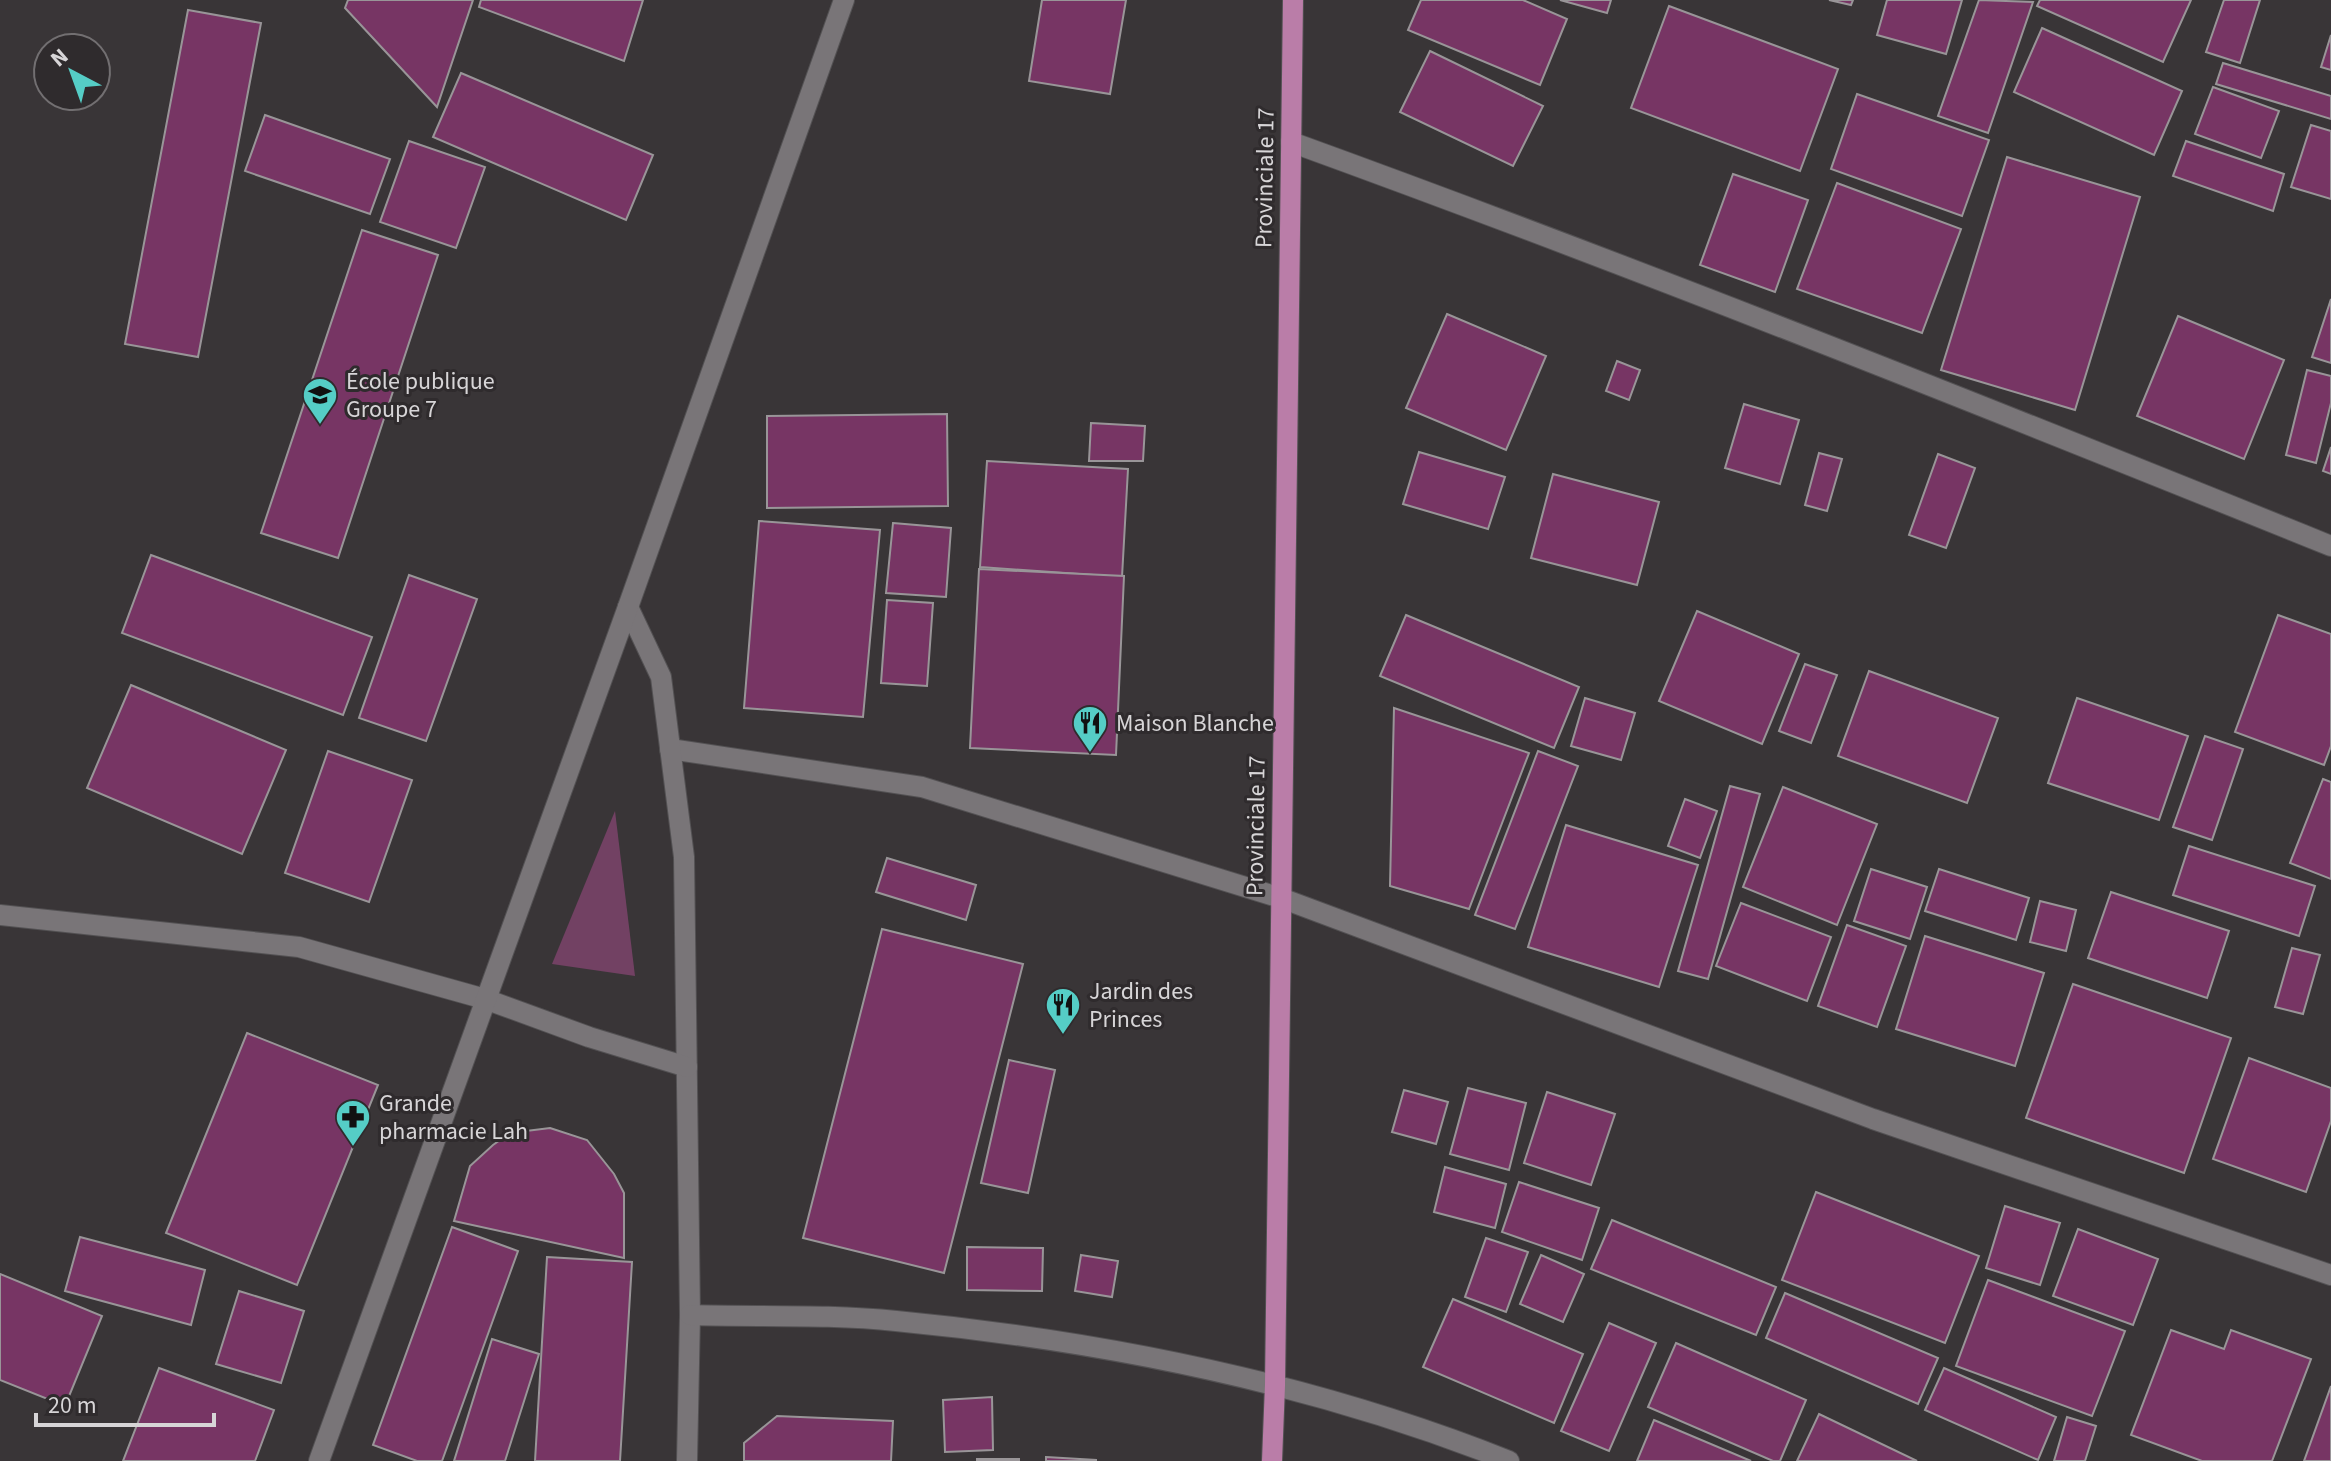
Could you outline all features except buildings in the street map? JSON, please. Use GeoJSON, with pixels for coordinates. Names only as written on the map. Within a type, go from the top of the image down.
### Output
{"type":"FeatureCollection","features":[{"type":"Feature","properties":{"kind":"main road","name":"Provinciale 17"},"geometry":{"type":"LineString","coordinates":[[1272,1461],[1293,0]]}},
{"type":"Feature","properties":{"kind":"street"},"geometry":{"type":"LineString","coordinates":[[319,1461],[844,0]]}},
{"type":"Feature","properties":{"kind":"street"},"geometry":{"type":"LineString","coordinates":[[1291,142],[1879,364],[2331,546]]}},
{"type":"Feature","properties":{"kind":"street"},"geometry":{"type":"LineString","coordinates":[[628,607],[661,677],[684,857],[690,1315],[687,1461]]}},
{"type":"Feature","properties":{"kind":"street"},"geometry":{"type":"LineString","coordinates":[[670,749],[922,787],[1281,898],[1873,1119],[2331,1275]]}},
{"type":"Feature","properties":{"kind":"street"},"geometry":{"type":"LineString","coordinates":[[0,915],[299,947],[485,999],[589,1037],[687,1067]]}},
{"type":"Feature","properties":{"kind":"street"},"geometry":{"type":"LineString","coordinates":[[690,1315],[894,1320],[1091,1344],[1275,1385],[1434,1431],[1509,1461]]}},
{"type":"Feature","properties":{"kind":"shaded area"},"geometry":{"type":"Polygon","coordinates":[[[615,811],[635,976],[552,964],[615,811]]]}},
{"type":"Feature","properties":{"kind":"place","name":"École publique Groupe 7"},"geometry":{"type":"Point","coordinates":[320,426]}},
{"type":"Feature","properties":{"kind":"place","name":"Maison Blanche"},"geometry":{"type":"Point","coordinates":[1090,754]}},
{"type":"Feature","properties":{"kind":"place","name":"Jardin des Princes"},"geometry":{"type":"Point","coordinates":[1063,1036]}},
{"type":"Feature","properties":{"kind":"place","name":"Grande pharmacie Lah"},"geometry":{"type":"Point","coordinates":[353,1148]}}]}
